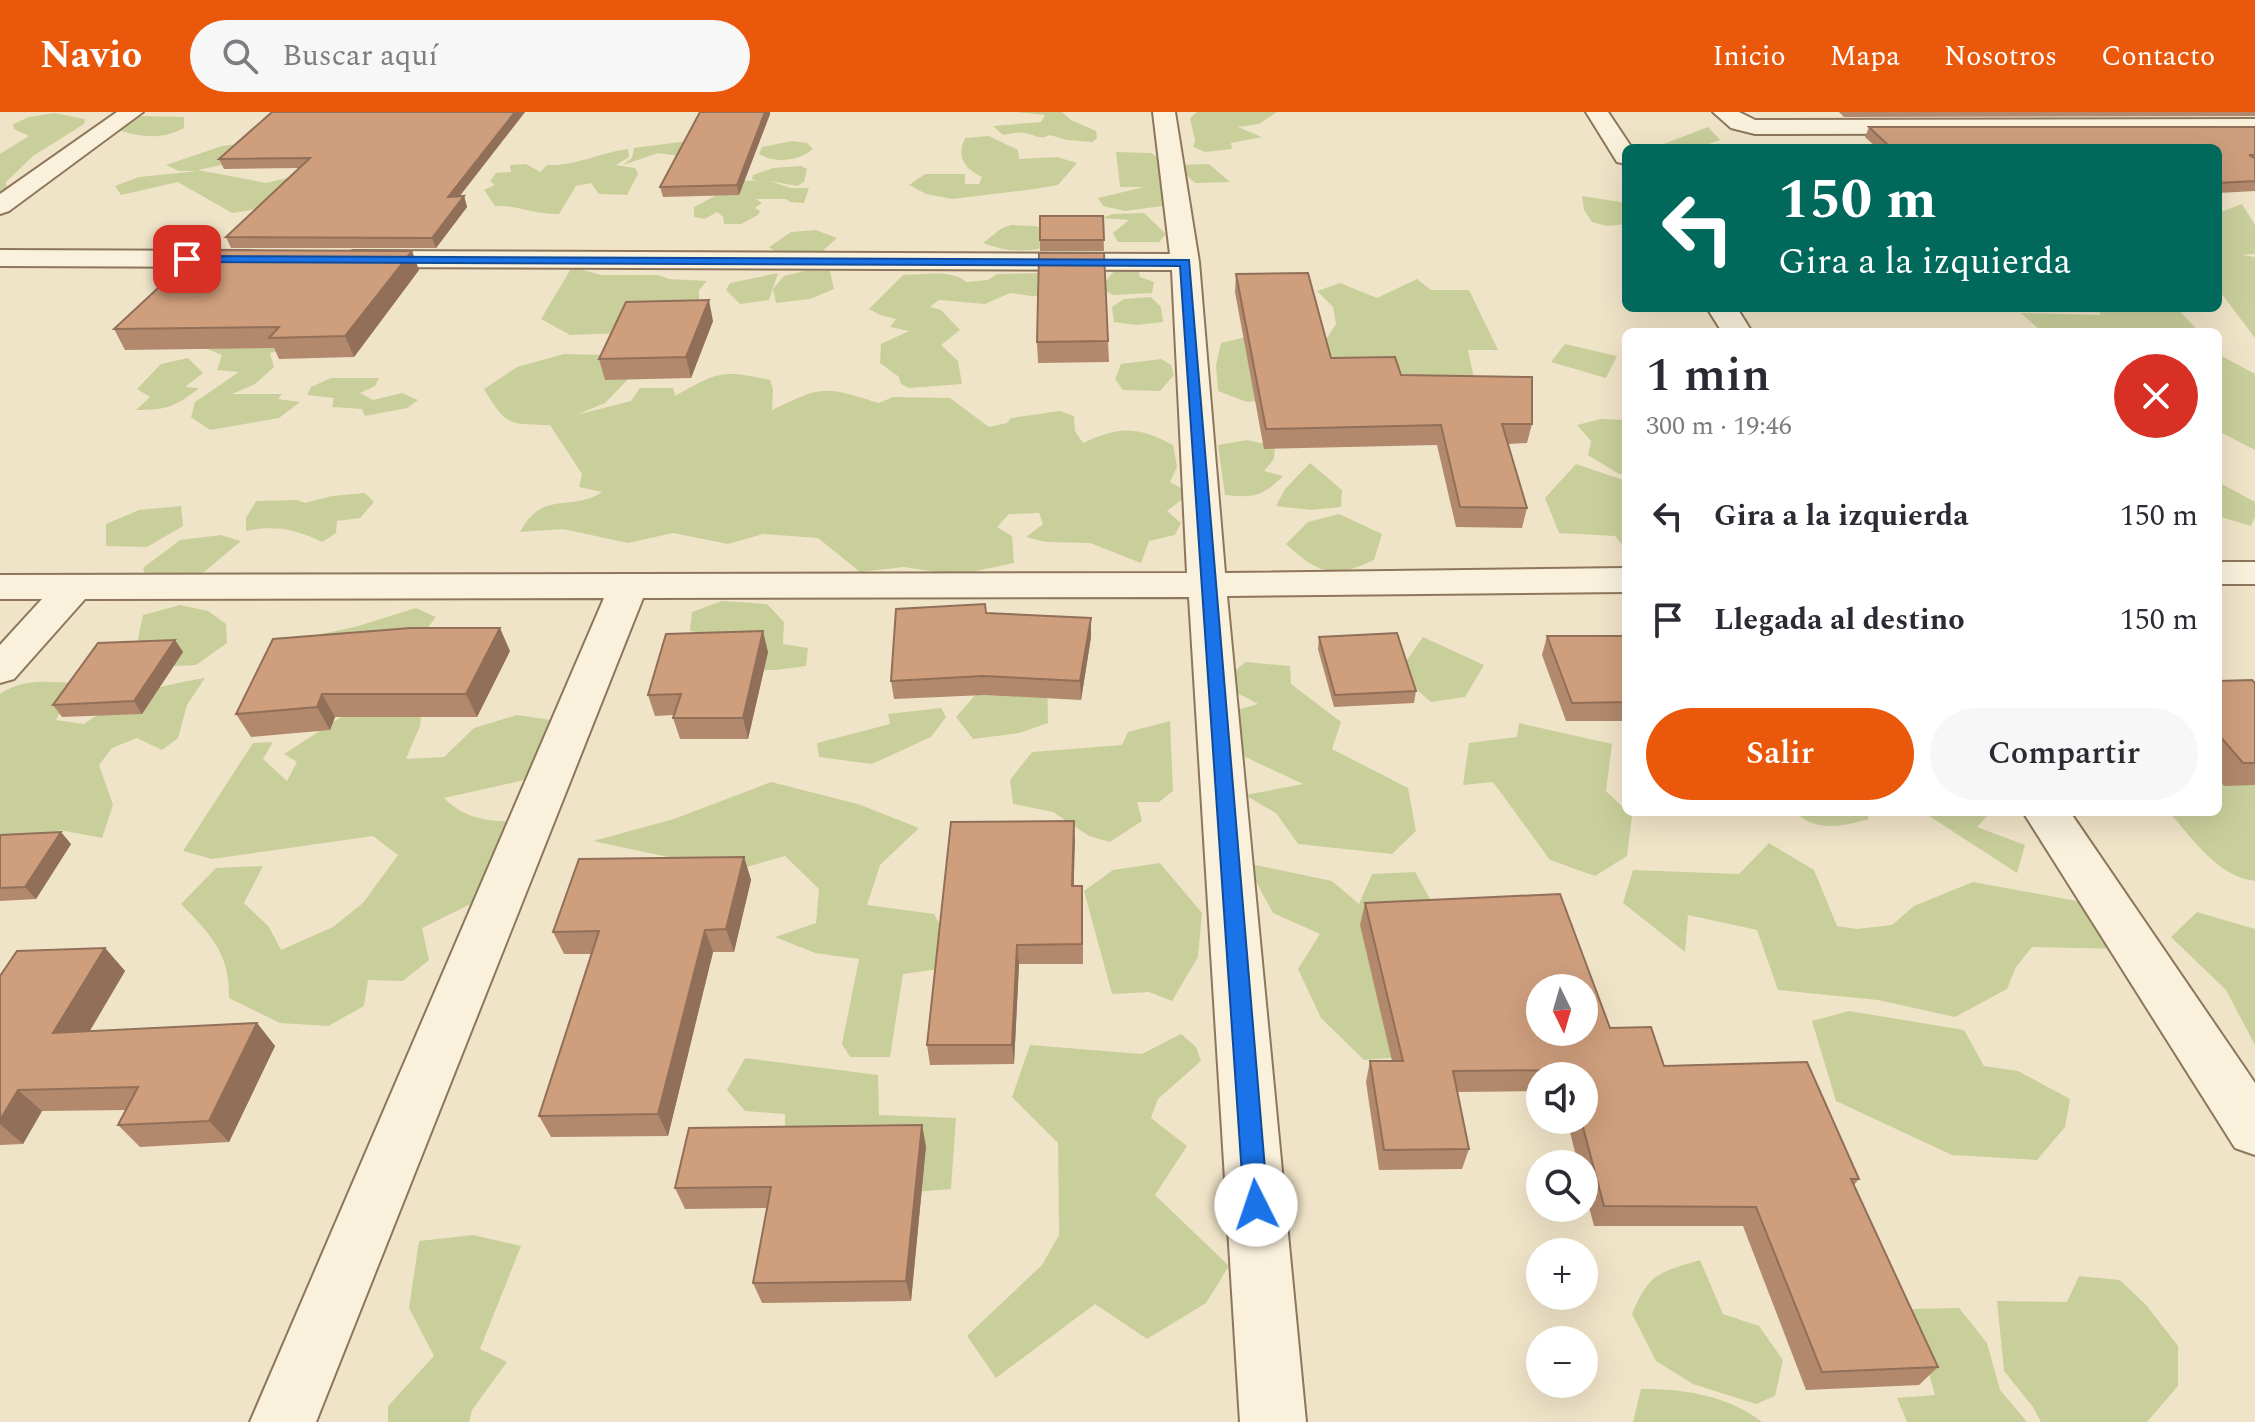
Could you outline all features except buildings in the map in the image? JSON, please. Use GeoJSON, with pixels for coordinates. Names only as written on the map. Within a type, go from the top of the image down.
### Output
{"type":"FeatureCollection","features":[{"type":"Feature","properties":{"kind":"street"},"geometry":{"type":"LineString","coordinates":[[0,206],[132,112]]}},
{"type":"Feature","properties":{"kind":"street"},"geometry":{"type":"LineString","coordinates":[[1164,112],[1185,262],[1207,585],[1273,1422]]}},
{"type":"Feature","properties":{"kind":"street"},"geometry":{"type":"LineString","coordinates":[[1597,112],[1622,151]]}},
{"type":"Feature","properties":{"kind":"street"},"geometry":{"type":"LineString","coordinates":[[1724,112],[1739,123],[1755,127],[2255,126]]}},
{"type":"Feature","properties":{"kind":"street"},"geometry":{"type":"LineString","coordinates":[[0,258],[269,259]]}},
{"type":"Feature","properties":{"kind":"street"},"geometry":{"type":"LineString","coordinates":[[332,259],[1185,262]]}},
{"type":"Feature","properties":{"kind":"street"},"geometry":{"type":"LineString","coordinates":[[2222,573],[2255,573]]}},
{"type":"Feature","properties":{"kind":"street"},"geometry":{"type":"LineString","coordinates":[[0,587],[1207,585],[1622,580]]}},
{"type":"Feature","properties":{"kind":"street"},"geometry":{"type":"LineString","coordinates":[[283,1422],[628,587]]}},
{"type":"Feature","properties":{"kind":"street"},"geometry":{"type":"LineString","coordinates":[[0,670],[73,588]]}},
{"type":"Feature","properties":{"kind":"street"},"geometry":{"type":"LineString","coordinates":[[2049,816],[2255,1130]]}},
{"type":"Feature","properties":{"kind":"green space"},"geometry":{"type":"Polygon","coordinates":[[[1015,112],[1062,112],[1071,120],[1096,131],[1097,138],[1093,142],[1050,135],[1003,135],[993,126],[1041,122],[1045,115],[1015,112]]]}},
{"type":"Feature","properties":{"kind":"green space"},"geometry":{"type":"Polygon","coordinates":[[[1197,112],[1277,112],[1259,124],[1238,127],[1262,137],[1231,143],[1232,149],[1205,152],[1193,147],[1195,141],[1190,118],[1197,112]]]}},
{"type":"Feature","properties":{"kind":"green space"},"geometry":{"type":"Polygon","coordinates":[[[54,113],[85,119],[84,124],[33,156],[6,182],[7,191],[0,197],[0,154],[29,136],[14,129],[13,124],[29,117],[54,113]]]}},
{"type":"Feature","properties":{"kind":"green space"},"geometry":{"type":"Polygon","coordinates":[[[141,116],[184,117],[184,128],[152,136],[120,131],[128,122],[141,116]]]}},
{"type":"Feature","properties":{"kind":"green space"},"geometry":{"type":"Polygon","coordinates":[[[1708,127],[1720,140],[1708,144],[1664,144],[1708,127]]]}},
{"type":"Feature","properties":{"kind":"green space"},"geometry":{"type":"Polygon","coordinates":[[[989,136],[1018,150],[1019,159],[1057,157],[1077,163],[1058,185],[1035,189],[952,199],[926,194],[909,185],[925,174],[965,174],[965,184],[979,184],[982,177],[963,161],[962,145],[965,138],[989,136]]]}},
{"type":"Feature","properties":{"kind":"green space"},"geometry":{"type":"Polygon","coordinates":[[[269,140],[245,160],[198,170],[266,183],[291,177],[301,202],[232,213],[178,182],[121,195],[115,186],[139,177],[197,171],[179,171],[166,165],[222,146],[269,140]]]}},
{"type":"Feature","properties":{"kind":"green space"},"geometry":{"type":"Polygon","coordinates":[[[695,140],[686,157],[658,153],[623,165],[632,158],[634,148],[695,140]]]}},
{"type":"Feature","properties":{"kind":"green space"},"geometry":{"type":"Polygon","coordinates":[[[792,141],[807,143],[813,149],[787,160],[759,154],[762,147],[792,141]]]}},
{"type":"Feature","properties":{"kind":"green space"},"geometry":{"type":"Polygon","coordinates":[[[628,149],[629,157],[616,165],[635,168],[638,174],[627,195],[599,194],[591,183],[576,186],[559,214],[550,214],[495,206],[484,190],[495,185],[490,181],[496,173],[511,172],[510,165],[526,164],[540,172],[547,165],[628,149]]]}},
{"type":"Feature","properties":{"kind":"green space"},"geometry":{"type":"Polygon","coordinates":[[[1116,152],[1151,153],[1176,170],[1169,205],[1125,211],[1103,206],[1098,198],[1144,187],[1120,187],[1116,152]]]}},
{"type":"Feature","properties":{"kind":"green space"},"geometry":{"type":"Polygon","coordinates":[[[1209,164],[1230,182],[1195,183],[1176,165],[1209,164]]]}},
{"type":"Feature","properties":{"kind":"green space"},"geometry":{"type":"Polygon","coordinates":[[[801,166],[807,169],[804,182],[797,186],[770,181],[791,188],[809,188],[804,203],[786,199],[756,199],[762,203],[755,208],[760,211],[758,215],[741,224],[724,224],[723,217],[717,212],[705,219],[694,217],[694,207],[719,194],[728,180],[756,181],[752,179],[753,175],[773,168],[801,166]]]}},
{"type":"Feature","properties":{"kind":"green space"},"geometry":{"type":"Polygon","coordinates":[[[1582,196],[1622,202],[1622,224],[1607,226],[1592,222],[1584,210],[1582,196]]]}},
{"type":"Feature","properties":{"kind":"green space"},"geometry":{"type":"Polygon","coordinates":[[[2242,204],[2255,225],[2255,254],[2242,255],[2255,257],[2255,338],[2222,294],[2222,212],[2242,204]]]}},
{"type":"Feature","properties":{"kind":"green space"},"geometry":{"type":"Polygon","coordinates":[[[1144,213],[1166,234],[1159,242],[1118,242],[1113,233],[1129,220],[1102,218],[1113,214],[1144,213]]]}},
{"type":"Feature","properties":{"kind":"green space"},"geometry":{"type":"Polygon","coordinates":[[[1011,225],[1035,226],[1055,232],[1050,246],[1033,250],[1008,250],[983,243],[1011,225]]]}},
{"type":"Feature","properties":{"kind":"green space"},"geometry":{"type":"Polygon","coordinates":[[[816,230],[837,238],[819,254],[777,253],[769,247],[791,232],[816,230]]]}},
{"type":"Feature","properties":{"kind":"green space"},"geometry":{"type":"Polygon","coordinates":[[[572,267],[601,275],[658,275],[669,279],[707,281],[699,290],[699,305],[626,333],[570,335],[541,319],[572,267]]]}},
{"type":"Feature","properties":{"kind":"green space"},"geometry":{"type":"Polygon","coordinates":[[[1138,268],[1140,277],[1154,282],[1152,293],[1113,295],[1100,288],[1115,270],[1138,268]]]}},
{"type":"Feature","properties":{"kind":"green space"},"geometry":{"type":"Polygon","coordinates":[[[804,271],[830,271],[834,289],[810,299],[776,303],[773,289],[784,276],[804,271]]]}},
{"type":"Feature","properties":{"kind":"green space"},"geometry":{"type":"Polygon","coordinates":[[[778,273],[769,300],[740,304],[726,290],[730,283],[778,273]]]}},
{"type":"Feature","properties":{"kind":"green space"},"geometry":{"type":"Polygon","coordinates":[[[1045,273],[1052,295],[1010,293],[985,304],[939,300],[930,307],[941,310],[960,330],[941,345],[958,361],[962,384],[909,388],[880,363],[881,344],[909,331],[890,327],[896,319],[869,309],[903,275],[945,274],[966,282],[988,280],[997,274],[1045,273]]]}},
{"type":"Feature","properties":{"kind":"green space"},"geometry":{"type":"Polygon","coordinates":[[[1417,279],[1431,290],[1469,290],[1498,350],[1468,350],[1474,378],[1247,402],[1218,391],[1216,365],[1221,343],[1271,331],[1323,344],[1336,324],[1333,307],[1317,291],[1340,283],[1377,298],[1417,279]]]}},
{"type":"Feature","properties":{"kind":"green space"},"geometry":{"type":"Polygon","coordinates":[[[1151,297],[1161,307],[1163,322],[1137,325],[1114,322],[1112,307],[1124,299],[1151,297]]]}},
{"type":"Feature","properties":{"kind":"green space"},"geometry":{"type":"Polygon","coordinates":[[[2099,312],[2181,312],[2195,328],[2038,328],[2021,313],[2101,315],[2099,312]]]}},
{"type":"Feature","properties":{"kind":"green space"},"geometry":{"type":"Polygon","coordinates":[[[309,343],[270,353],[274,367],[255,384],[232,394],[282,394],[278,399],[300,402],[279,418],[210,430],[191,417],[195,402],[239,372],[217,370],[222,355],[200,346],[309,343]]]}},
{"type":"Feature","properties":{"kind":"green space"},"geometry":{"type":"Polygon","coordinates":[[[1565,344],[1617,356],[1606,378],[1551,362],[1565,344]]]}},
{"type":"Feature","properties":{"kind":"green space"},"geometry":{"type":"Polygon","coordinates":[[[564,354],[605,355],[638,369],[605,403],[576,415],[631,401],[640,388],[673,388],[675,396],[711,377],[730,374],[770,380],[772,410],[814,392],[834,391],[879,403],[893,397],[950,398],[989,427],[1007,423],[1011,418],[1060,411],[1074,416],[1075,431],[1083,443],[1108,433],[1128,430],[1149,434],[1173,445],[1177,467],[1170,482],[1190,493],[1167,511],[1181,523],[1175,535],[1149,541],[1141,563],[1090,543],[1046,542],[1026,537],[1043,524],[1039,513],[1009,514],[997,527],[1012,536],[1014,563],[956,575],[904,567],[860,572],[818,538],[763,534],[728,544],[673,533],[628,543],[563,529],[520,532],[529,519],[547,506],[590,498],[602,492],[579,487],[582,474],[550,425],[510,420],[503,416],[484,389],[517,367],[564,354]]]}},
{"type":"Feature","properties":{"kind":"green space"},"geometry":{"type":"Polygon","coordinates":[[[2222,356],[2255,374],[2255,450],[2222,433],[2222,356]]]}},
{"type":"Feature","properties":{"kind":"green space"},"geometry":{"type":"Polygon","coordinates":[[[188,358],[203,373],[185,387],[199,388],[170,406],[136,410],[150,397],[137,389],[161,364],[188,358]]]}},
{"type":"Feature","properties":{"kind":"green space"},"geometry":{"type":"Polygon","coordinates":[[[1161,359],[1171,365],[1174,375],[1160,391],[1123,390],[1115,379],[1121,364],[1161,359]]]}},
{"type":"Feature","properties":{"kind":"green space"},"geometry":{"type":"Polygon","coordinates":[[[331,378],[379,378],[375,386],[360,393],[373,400],[402,393],[418,400],[407,408],[365,416],[362,409],[332,407],[334,398],[307,395],[311,387],[331,378]]]}},
{"type":"Feature","properties":{"kind":"green space"},"geometry":{"type":"Polygon","coordinates":[[[1601,419],[1622,420],[1622,474],[1588,455],[1591,441],[1577,425],[1601,419]]]}},
{"type":"Feature","properties":{"kind":"green space"},"geometry":{"type":"Polygon","coordinates":[[[1247,440],[1275,446],[1274,459],[1264,471],[1283,476],[1257,494],[1225,495],[1218,445],[1247,440]]]}},
{"type":"Feature","properties":{"kind":"green space"},"geometry":{"type":"Polygon","coordinates":[[[1310,463],[1342,490],[1341,507],[1311,510],[1276,506],[1285,489],[1310,463]]]}},
{"type":"Feature","properties":{"kind":"green space"},"geometry":{"type":"Polygon","coordinates":[[[1576,464],[1622,480],[1622,545],[1615,536],[1559,533],[1545,498],[1576,464]]]}},
{"type":"Feature","properties":{"kind":"green space"},"geometry":{"type":"Polygon","coordinates":[[[2222,484],[2255,502],[2255,517],[2251,526],[2222,517],[2222,484]]]}},
{"type":"Feature","properties":{"kind":"green space"},"geometry":{"type":"Polygon","coordinates":[[[365,493],[374,502],[360,518],[337,521],[336,533],[322,542],[285,529],[246,531],[246,518],[256,501],[297,500],[305,503],[332,496],[365,493]]]}},
{"type":"Feature","properties":{"kind":"green space"},"geometry":{"type":"Polygon","coordinates":[[[181,506],[183,526],[147,547],[106,546],[106,524],[139,510],[181,506]]]}},
{"type":"Feature","properties":{"kind":"green space"},"geometry":{"type":"Polygon","coordinates":[[[1339,514],[1382,534],[1374,560],[1348,570],[1327,570],[1308,562],[1286,544],[1308,522],[1339,514]]]}},
{"type":"Feature","properties":{"kind":"green space"},"geometry":{"type":"Polygon","coordinates":[[[221,535],[241,541],[204,572],[148,583],[143,568],[180,540],[221,535]]]}},
{"type":"Feature","properties":{"kind":"green space"},"geometry":{"type":"Polygon","coordinates":[[[722,601],[767,604],[784,622],[783,644],[808,648],[806,666],[776,670],[714,670],[716,636],[690,631],[692,612],[722,601]]]}},
{"type":"Feature","properties":{"kind":"green space"},"geometry":{"type":"Polygon","coordinates":[[[180,605],[208,611],[226,624],[227,643],[196,665],[132,668],[141,654],[138,638],[143,615],[180,605]]]}},
{"type":"Feature","properties":{"kind":"green space"},"geometry":{"type":"Polygon","coordinates":[[[416,608],[436,617],[423,634],[307,637],[355,627],[416,608]]]}},
{"type":"Feature","properties":{"kind":"green space"},"geometry":{"type":"Polygon","coordinates":[[[1423,637],[1484,665],[1465,697],[1431,702],[1416,689],[1402,667],[1423,637]]]}},
{"type":"Feature","properties":{"kind":"green space"},"geometry":{"type":"Polygon","coordinates":[[[1012,653],[1047,667],[1048,723],[1019,733],[973,739],[956,717],[1012,653]]]}},
{"type":"Feature","properties":{"kind":"green space"},"geometry":{"type":"Polygon","coordinates":[[[1245,662],[1290,666],[1291,684],[1341,722],[1332,749],[1408,788],[1416,831],[1392,854],[1298,844],[1276,813],[1245,795],[1303,784],[1237,753],[1236,710],[1258,704],[1230,689],[1233,673],[1245,662]]]}},
{"type":"Feature","properties":{"kind":"green space"},"geometry":{"type":"Polygon","coordinates":[[[205,678],[187,705],[178,738],[162,750],[137,738],[112,748],[99,765],[113,805],[102,838],[60,830],[10,872],[0,871],[0,694],[27,683],[76,683],[56,720],[84,724],[142,693],[205,678]]]}},
{"type":"Feature","properties":{"kind":"green space"},"geometry":{"type":"Polygon","coordinates":[[[424,694],[420,726],[406,759],[444,757],[474,728],[517,715],[565,722],[529,779],[444,798],[455,808],[481,819],[553,818],[487,896],[422,928],[429,960],[403,981],[368,980],[364,1006],[328,1026],[280,1023],[229,998],[222,956],[209,935],[181,904],[216,868],[263,866],[244,903],[269,927],[281,950],[333,927],[363,903],[398,855],[373,836],[212,859],[183,851],[253,743],[273,742],[263,759],[287,781],[297,762],[284,754],[366,701],[424,694]]]}},
{"type":"Feature","properties":{"kind":"green space"},"geometry":{"type":"Polygon","coordinates":[[[941,708],[946,717],[931,737],[872,764],[819,757],[817,743],[890,724],[888,714],[941,708]]]}},
{"type":"Feature","properties":{"kind":"green space"},"geometry":{"type":"Polygon","coordinates":[[[1170,721],[1173,791],[1159,802],[1137,802],[1142,821],[1110,842],[1089,836],[1053,812],[1013,804],[1010,780],[1032,752],[1122,745],[1128,732],[1170,721]]]}},
{"type":"Feature","properties":{"kind":"green space"},"geometry":{"type":"Polygon","coordinates":[[[1519,723],[1612,744],[1606,791],[1622,806],[1622,816],[1632,816],[1627,856],[1595,876],[1550,860],[1493,782],[1463,785],[1469,743],[1517,737],[1519,723]]]}},
{"type":"Feature","properties":{"kind":"green space"},"geometry":{"type":"Polygon","coordinates":[[[2222,772],[2255,781],[2255,881],[2229,872],[2197,845],[2172,816],[2222,816],[2222,772]]]}},
{"type":"Feature","properties":{"kind":"green space"},"geometry":{"type":"Polygon","coordinates":[[[771,782],[858,804],[919,828],[880,865],[867,905],[934,914],[955,951],[940,969],[903,974],[890,1057],[850,1057],[842,1044],[859,959],[815,953],[775,937],[816,923],[819,889],[785,856],[743,868],[668,857],[593,841],[674,819],[771,782]]]}},
{"type":"Feature","properties":{"kind":"green space"},"geometry":{"type":"Polygon","coordinates":[[[1800,816],[1868,816],[1869,819],[1830,826],[1800,816]]]}},
{"type":"Feature","properties":{"kind":"green space"},"geometry":{"type":"Polygon","coordinates":[[[1929,816],[1987,816],[1977,827],[2025,845],[2017,873],[1929,816]]]}},
{"type":"Feature","properties":{"kind":"green space"},"geometry":{"type":"Polygon","coordinates":[[[1769,843],[1814,870],[1837,926],[1856,929],[1892,925],[1914,906],[1973,882],[2104,906],[2127,949],[2032,947],[2016,967],[2007,989],[1955,1017],[1878,1000],[1778,990],[1757,930],[1688,915],[1685,952],[1623,903],[1633,870],[1739,874],[1769,843]]]}},
{"type":"Feature","properties":{"kind":"green space"},"geometry":{"type":"Polygon","coordinates":[[[1160,863],[1202,913],[1198,957],[1172,1001],[1149,992],[1112,994],[1084,891],[1113,870],[1160,863]]]}},
{"type":"Feature","properties":{"kind":"green space"},"geometry":{"type":"Polygon","coordinates":[[[1246,863],[1332,881],[1359,904],[1372,874],[1415,872],[1463,958],[1449,1053],[1364,1060],[1321,1018],[1298,969],[1320,934],[1273,913],[1246,863]]]}},
{"type":"Feature","properties":{"kind":"green space"},"geometry":{"type":"Polygon","coordinates":[[[2197,912],[2255,929],[2255,1045],[2226,990],[2171,937],[2197,912]]]}},
{"type":"Feature","properties":{"kind":"green space"},"geometry":{"type":"Polygon","coordinates":[[[1849,1011],[1964,1030],[1984,1066],[2018,1071],[2070,1099],[2065,1127],[2037,1160],[1952,1155],[1836,1101],[1812,1021],[1849,1011]]]}},
{"type":"Feature","properties":{"kind":"green space"},"geometry":{"type":"Polygon","coordinates":[[[1181,1034],[1196,1047],[1201,1061],[1158,1099],[1151,1118],[1187,1146],[1155,1195],[1229,1266],[1206,1303],[1147,1339],[1095,1304],[996,1378],[967,1336],[1042,1265],[1059,1235],[1058,1143],[1012,1097],[1030,1045],[1142,1054],[1181,1034]]]}},
{"type":"Feature","properties":{"kind":"green space"},"geometry":{"type":"Polygon","coordinates":[[[745,1058],[878,1075],[879,1115],[956,1118],[951,1189],[857,1197],[785,1187],[785,1114],[745,1111],[727,1090],[745,1058]]]}},
{"type":"Feature","properties":{"kind":"green space"},"geometry":{"type":"Polygon","coordinates":[[[473,1235],[521,1246],[480,1349],[507,1362],[472,1410],[469,1422],[388,1422],[388,1406],[434,1356],[409,1308],[419,1241],[473,1235]]]}},
{"type":"Feature","properties":{"kind":"green space"},"geometry":{"type":"Polygon","coordinates":[[[1700,1260],[1723,1314],[1759,1326],[1783,1360],[1775,1396],[1756,1404],[1693,1384],[1656,1361],[1632,1314],[1644,1290],[1657,1276],[1700,1260]]]}},
{"type":"Feature","properties":{"kind":"green space"},"geometry":{"type":"Polygon","coordinates":[[[2079,1276],[2120,1280],[2147,1306],[2178,1346],[2178,1386],[2147,1422],[2041,1422],[2004,1371],[1997,1301],[2067,1302],[2079,1276]]]}},
{"type":"Feature","properties":{"kind":"green space"},"geometry":{"type":"Polygon","coordinates":[[[1959,1308],[1987,1343],[2000,1390],[2027,1422],[1907,1422],[1897,1398],[1935,1395],[1911,1309],[1959,1308]]]}},
{"type":"Feature","properties":{"kind":"green space"},"geometry":{"type":"Polygon","coordinates":[[[1641,1389],[1704,1395],[1734,1405],[1762,1422],[1633,1422],[1641,1389]]]}},
{"type":"Feature","properties":{"kind":"route"},"geometry":{"type":"LineString","coordinates":[[187,259],[1185,262],[1256,1205]]}}]}
